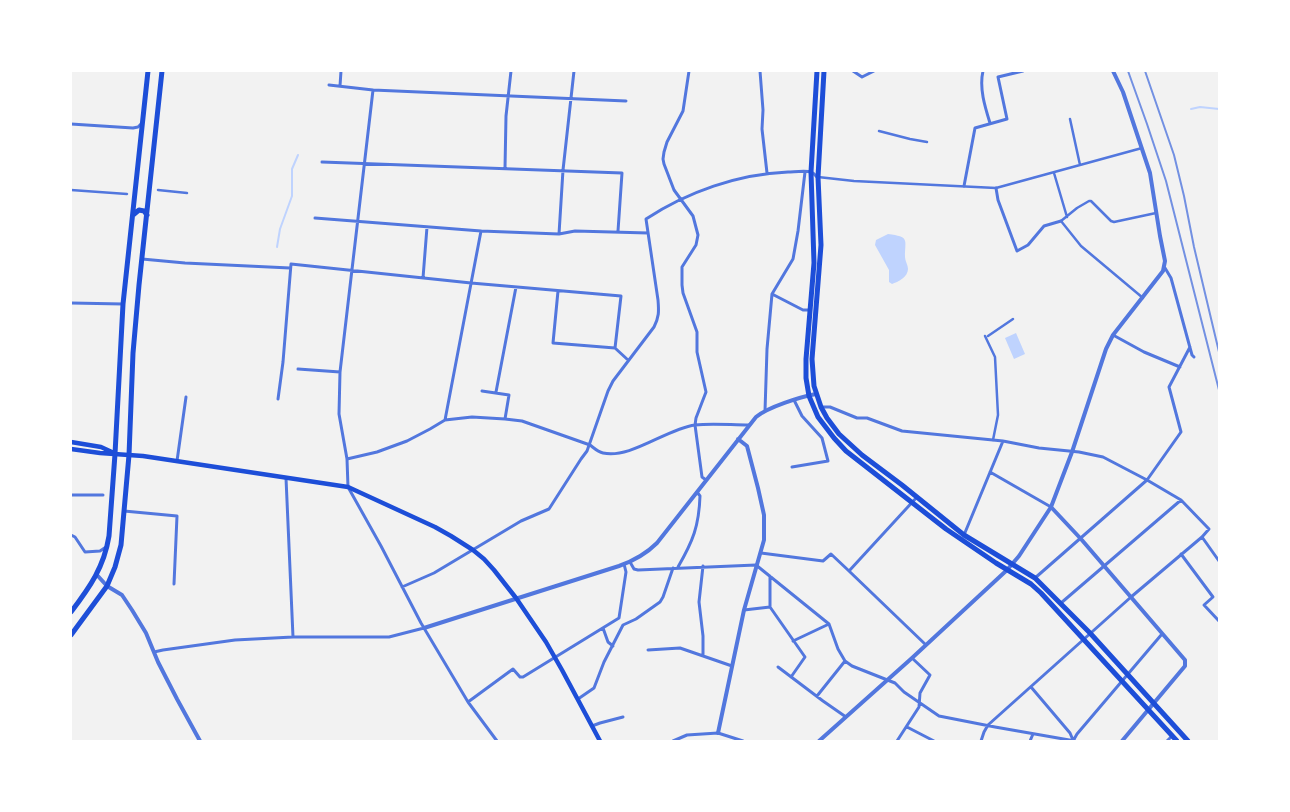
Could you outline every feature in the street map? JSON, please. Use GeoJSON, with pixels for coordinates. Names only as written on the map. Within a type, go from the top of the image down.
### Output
{"type":"FeatureCollection","features":[{"type":"Feature","properties":{"kind":"main road"},"geometry":{"type":"LineString","coordinates":[[71,612],[97,575],[108,545],[123,304],[148,71]]}},
{"type":"Feature","properties":{"kind":"main road"},"geometry":{"type":"LineString","coordinates":[[71,635],[108,586],[121,545],[129,454],[133,353],[162,71]]}},
{"type":"Feature","properties":{"kind":"main road"},"geometry":{"type":"LineString","coordinates":[[817,71],[811,172],[814,263],[805,369],[808,396],[813,407],[822,422],[846,451],[946,529],[1042,593],[1174,738]]}},
{"type":"Feature","properties":{"kind":"main road"},"geometry":{"type":"LineString","coordinates":[[824,71],[818,177],[821,245],[812,359],[816,394],[821,407],[833,427],[862,456],[964,535],[1035,578],[1090,633],[1188,741]]}},
{"type":"Feature","properties":{"kind":"main road"},"geometry":{"type":"LineString","coordinates":[[133,215],[139,210],[144,211],[147,215]]}},
{"type":"Feature","properties":{"kind":"main road"},"geometry":{"type":"LineString","coordinates":[[71,442],[101,447],[115,454]]}},
{"type":"Feature","properties":{"kind":"main road"},"geometry":{"type":"LineString","coordinates":[[71,449],[129,454],[348,487],[457,539],[473,550],[494,570],[516,598],[546,642],[600,741]]}},
{"type":"Feature","properties":{"kind":"street"},"geometry":{"type":"LineString","coordinates":[[340,86],[341,71]]}},
{"type":"Feature","properties":{"kind":"street"},"geometry":{"type":"LineString","coordinates":[[505,168],[511,71]]}},
{"type":"Feature","properties":{"kind":"street"},"geometry":{"type":"LineString","coordinates":[[559,234],[563,170],[574,71]]}},
{"type":"Feature","properties":{"kind":"street"},"geometry":{"type":"LineString","coordinates":[[689,71],[683,112],[667,142],[663,159],[674,190],[693,216],[698,235],[696,245],[682,267],[682,285],[697,332],[697,352],[706,392],[695,425],[702,477],[706,480]]}},
{"type":"Feature","properties":{"kind":"street"},"geometry":{"type":"LineString","coordinates":[[760,71],[763,110],[762,129],[767,173]]}},
{"type":"Feature","properties":{"kind":"street"},"geometry":{"type":"LineString","coordinates":[[853,71],[862,78],[874,71]]}},
{"type":"Feature","properties":{"kind":"street"},"geometry":{"type":"LineString","coordinates":[[982,71],[985,109],[990,123]]}},
{"type":"Feature","properties":{"kind":"street"},"geometry":{"type":"LineString","coordinates":[[964,186],[975,128],[1007,119],[998,77],[1023,71]]}},
{"type":"Feature","properties":{"kind":"street"},"geometry":{"type":"LineString","coordinates":[[819,741],[912,658],[1012,564],[1051,507],[1072,452],[1106,349],[1113,335],[1165,268],[1152,183],[1123,92],[1113,71]]}},
{"type":"Feature","properties":{"kind":"street"},"geometry":{"type":"LineString","coordinates":[[329,85],[373,90],[626,101]]}},
{"type":"Feature","properties":{"kind":"street"},"geometry":{"type":"LineString","coordinates":[[373,90],[340,372],[339,414],[347,459],[348,487],[424,628],[468,702],[497,741]]}},
{"type":"Feature","properties":{"kind":"street"},"geometry":{"type":"LineString","coordinates":[[1070,119],[1080,165]]}},
{"type":"Feature","properties":{"kind":"street"},"geometry":{"type":"LineString","coordinates":[[71,124],[133,128],[138,127],[142,122]]}},
{"type":"Feature","properties":{"kind":"street"},"geometry":{"type":"LineString","coordinates":[[879,131],[927,142]]}},
{"type":"Feature","properties":{"kind":"street"},"geometry":{"type":"LineString","coordinates":[[402,587],[434,573],[521,521],[549,509],[590,445],[613,381],[654,328],[660,312],[646,219],[656,212],[719,184],[767,173],[811,172],[818,177],[854,181],[996,188],[1142,148]]}},
{"type":"Feature","properties":{"kind":"street"},"geometry":{"type":"LineString","coordinates":[[322,162],[622,173],[618,231]]}},
{"type":"Feature","properties":{"kind":"street"},"geometry":{"type":"LineString","coordinates":[[764,411],[772,294],[793,259],[805,172]]}},
{"type":"Feature","properties":{"kind":"street"},"geometry":{"type":"LineString","coordinates":[[1054,173],[1067,217]]}},
{"type":"Feature","properties":{"kind":"street"},"geometry":{"type":"LineString","coordinates":[[996,188],[998,202],[1017,251],[1028,245],[1044,226],[1061,221],[1087,201],[1091,201],[1114,222],[1157,213]]}},
{"type":"Feature","properties":{"kind":"street"},"geometry":{"type":"LineString","coordinates":[[71,190],[127,194]]}},
{"type":"Feature","properties":{"kind":"street"},"geometry":{"type":"LineString","coordinates":[[158,190],[186,193]]}},
{"type":"Feature","properties":{"kind":"street"},"geometry":{"type":"LineString","coordinates":[[315,218],[481,231],[559,234],[575,230],[648,233]]}},
{"type":"Feature","properties":{"kind":"street"},"geometry":{"type":"LineString","coordinates":[[1061,221],[1081,246],[1143,298]]}},
{"type":"Feature","properties":{"kind":"street"},"geometry":{"type":"LineString","coordinates":[[423,278],[427,227]]}},
{"type":"Feature","properties":{"kind":"street"},"geometry":{"type":"LineString","coordinates":[[445,420],[481,231]]}},
{"type":"Feature","properties":{"kind":"street"},"geometry":{"type":"LineString","coordinates":[[142,259],[290,268]]}},
{"type":"Feature","properties":{"kind":"street"},"geometry":{"type":"LineString","coordinates":[[278,399],[291,264],[471,283],[621,296],[615,348]]}},
{"type":"Feature","properties":{"kind":"street"},"geometry":{"type":"LineString","coordinates":[[1165,268],[1174,287],[1194,357]]}},
{"type":"Feature","properties":{"kind":"street"},"geometry":{"type":"LineString","coordinates":[[496,392],[516,287]]}},
{"type":"Feature","properties":{"kind":"street"},"geometry":{"type":"LineString","coordinates":[[558,291],[553,343],[615,348],[628,360]]}},
{"type":"Feature","properties":{"kind":"street"},"geometry":{"type":"LineString","coordinates":[[772,294],[803,310],[810,310]]}},
{"type":"Feature","properties":{"kind":"street"},"geometry":{"type":"LineString","coordinates":[[71,303],[123,304]]}},
{"type":"Feature","properties":{"kind":"street"},"geometry":{"type":"LineString","coordinates":[[993,440],[998,414],[995,357],[986,336],[1013,319]]}},
{"type":"Feature","properties":{"kind":"street"},"geometry":{"type":"LineString","coordinates":[[1113,335],[1144,352],[1180,367]]}},
{"type":"Feature","properties":{"kind":"street"},"geometry":{"type":"LineString","coordinates":[[1035,578],[1148,480],[1181,432],[1170,387],[1190,347]]}},
{"type":"Feature","properties":{"kind":"street"},"geometry":{"type":"LineString","coordinates":[[298,369],[340,372]]}},
{"type":"Feature","properties":{"kind":"street"},"geometry":{"type":"LineString","coordinates":[[482,391],[509,395],[505,419]]}},
{"type":"Feature","properties":{"kind":"street"},"geometry":{"type":"LineString","coordinates":[[154,652],[235,640],[293,637],[389,637],[424,628],[630,562],[657,543],[756,417],[764,411],[816,394]]}},
{"type":"Feature","properties":{"kind":"street"},"geometry":{"type":"LineString","coordinates":[[177,461],[186,398]]}},
{"type":"Feature","properties":{"kind":"street"},"geometry":{"type":"LineString","coordinates":[[792,467],[828,460],[822,438],[802,416],[794,400]]}},
{"type":"Feature","properties":{"kind":"street"},"geometry":{"type":"LineString","coordinates":[[821,407],[830,407],[857,418],[867,418],[902,431],[1003,441],[1102,457],[1148,480],[1181,500],[1209,529],[1202,537],[1131,596],[988,726],[981,741]]}},
{"type":"Feature","properties":{"kind":"street"},"geometry":{"type":"LineString","coordinates":[[347,459],[377,452],[407,441],[445,420],[472,417],[505,419],[530,424],[590,445],[603,453],[629,450],[671,432],[695,425],[749,425]]}},
{"type":"Feature","properties":{"kind":"street"},"geometry":{"type":"LineString","coordinates":[[718,734],[744,610],[764,540],[764,515],[747,446],[738,438]]}},
{"type":"Feature","properties":{"kind":"street"},"geometry":{"type":"LineString","coordinates":[[964,535],[1003,441]]}},
{"type":"Feature","properties":{"kind":"street"},"geometry":{"type":"LineString","coordinates":[[990,472],[1051,507],[1131,596],[1185,660],[1185,666],[1122,741]]}},
{"type":"Feature","properties":{"kind":"street"},"geometry":{"type":"LineString","coordinates":[[286,477],[293,637]]}},
{"type":"Feature","properties":{"kind":"street"},"geometry":{"type":"LineString","coordinates":[[578,699],[594,688],[604,662],[623,625],[636,619],[660,602],[663,597],[675,568],[686,554],[696,533],[700,511],[700,496],[697,492]]}},
{"type":"Feature","properties":{"kind":"street"},"geometry":{"type":"LineString","coordinates":[[71,495],[103,495]]}},
{"type":"Feature","properties":{"kind":"street"},"geometry":{"type":"LineString","coordinates":[[849,571],[917,498]]}},
{"type":"Feature","properties":{"kind":"street"},"geometry":{"type":"LineString","coordinates":[[1061,603],[1181,500]]}},
{"type":"Feature","properties":{"kind":"street"},"geometry":{"type":"LineString","coordinates":[[124,511],[176,516],[174,584]]}},
{"type":"Feature","properties":{"kind":"street"},"geometry":{"type":"LineString","coordinates":[[71,535],[85,552],[100,551],[108,545]]}},
{"type":"Feature","properties":{"kind":"street"},"geometry":{"type":"LineString","coordinates":[[1202,537],[1219,561]]}},
{"type":"Feature","properties":{"kind":"street"},"geometry":{"type":"LineString","coordinates":[[761,553],[823,561],[831,554],[926,645]]}},
{"type":"Feature","properties":{"kind":"street"},"geometry":{"type":"LineString","coordinates":[[1181,554],[1213,597],[1204,605],[1219,621]]}},
{"type":"Feature","properties":{"kind":"street"},"geometry":{"type":"LineString","coordinates":[[630,562],[634,569],[638,570],[756,565],[829,624],[838,649],[845,661],[852,666],[895,683],[904,692],[939,716],[1073,741]]}},
{"type":"Feature","properties":{"kind":"street"},"geometry":{"type":"LineString","coordinates":[[468,702],[512,669],[522,677],[620,616],[626,572],[624,564]]}},
{"type":"Feature","properties":{"kind":"street"},"geometry":{"type":"LineString","coordinates":[[703,566],[699,602],[704,636],[703,656]]}},
{"type":"Feature","properties":{"kind":"street"},"geometry":{"type":"LineString","coordinates":[[97,575],[108,586],[122,595],[146,633],[177,699],[200,741]]}},
{"type":"Feature","properties":{"kind":"street"},"geometry":{"type":"LineString","coordinates":[[770,576],[770,608],[805,657],[791,676]]}},
{"type":"Feature","properties":{"kind":"street"},"geometry":{"type":"LineString","coordinates":[[744,610],[770,608]]}},
{"type":"Feature","properties":{"kind":"street"},"geometry":{"type":"LineString","coordinates":[[793,642],[829,624]]}},
{"type":"Feature","properties":{"kind":"street"},"geometry":{"type":"LineString","coordinates":[[603,628],[608,642],[613,646]]}},
{"type":"Feature","properties":{"kind":"street"},"geometry":{"type":"LineString","coordinates":[[1073,741],[1162,634]]}},
{"type":"Feature","properties":{"kind":"street"},"geometry":{"type":"LineString","coordinates":[[648,650],[680,648],[732,666]]}},
{"type":"Feature","properties":{"kind":"street"},"geometry":{"type":"LineString","coordinates":[[898,741],[920,703],[920,693],[930,675],[912,658]]}},
{"type":"Feature","properties":{"kind":"street"},"geometry":{"type":"LineString","coordinates":[[817,696],[845,661]]}},
{"type":"Feature","properties":{"kind":"street"},"geometry":{"type":"LineString","coordinates":[[778,667],[846,717]]}},
{"type":"Feature","properties":{"kind":"street"},"geometry":{"type":"LineString","coordinates":[[1031,687],[1070,733],[1073,741]]}},
{"type":"Feature","properties":{"kind":"street"},"geometry":{"type":"LineString","coordinates":[[592,726],[623,717]]}},
{"type":"Feature","properties":{"kind":"street"},"geometry":{"type":"LineString","coordinates":[[907,727],[934,741]]}},
{"type":"Feature","properties":{"kind":"street"},"geometry":{"type":"LineString","coordinates":[[673,741],[687,735],[718,734],[743,741]]}},
{"type":"Feature","properties":{"kind":"street"},"geometry":{"type":"LineString","coordinates":[[1030,741],[1032,734]]}},
{"type":"Feature","properties":{"kind":"street"},"geometry":{"type":"LineString","coordinates":[[1168,741],[1174,738]]}},
{"type":"Feature","properties":{"kind":"water"},"geometry":{"type":"Polygon","coordinates":[[[888,234],[900,236],[905,240],[905,258],[908,269],[905,277],[892,284],[889,282],[889,270],[875,245],[876,240],[888,234]]]}},
{"type":"Feature","properties":{"kind":"water"},"geometry":{"type":"Polygon","coordinates":[[[1016,333],[1025,354],[1014,359],[1005,338],[1016,333]]]}},
{"type":"Feature","properties":{"kind":"waterway"},"geometry":{"type":"LineString","coordinates":[[1191,109],[1200,107],[1219,109]]}},
{"type":"Feature","properties":{"kind":"waterway"},"geometry":{"type":"LineString","coordinates":[[277,247],[280,229],[292,196],[292,169],[298,155]]}},
{"type":"Feature","properties":{"kind":"railway"},"geometry":{"type":"LineString","coordinates":[[1128,71],[1166,181],[1219,390]]}},
{"type":"Feature","properties":{"kind":"railway"},"geometry":{"type":"LineString","coordinates":[[1145,71],[1174,155],[1219,352]]}}]}
